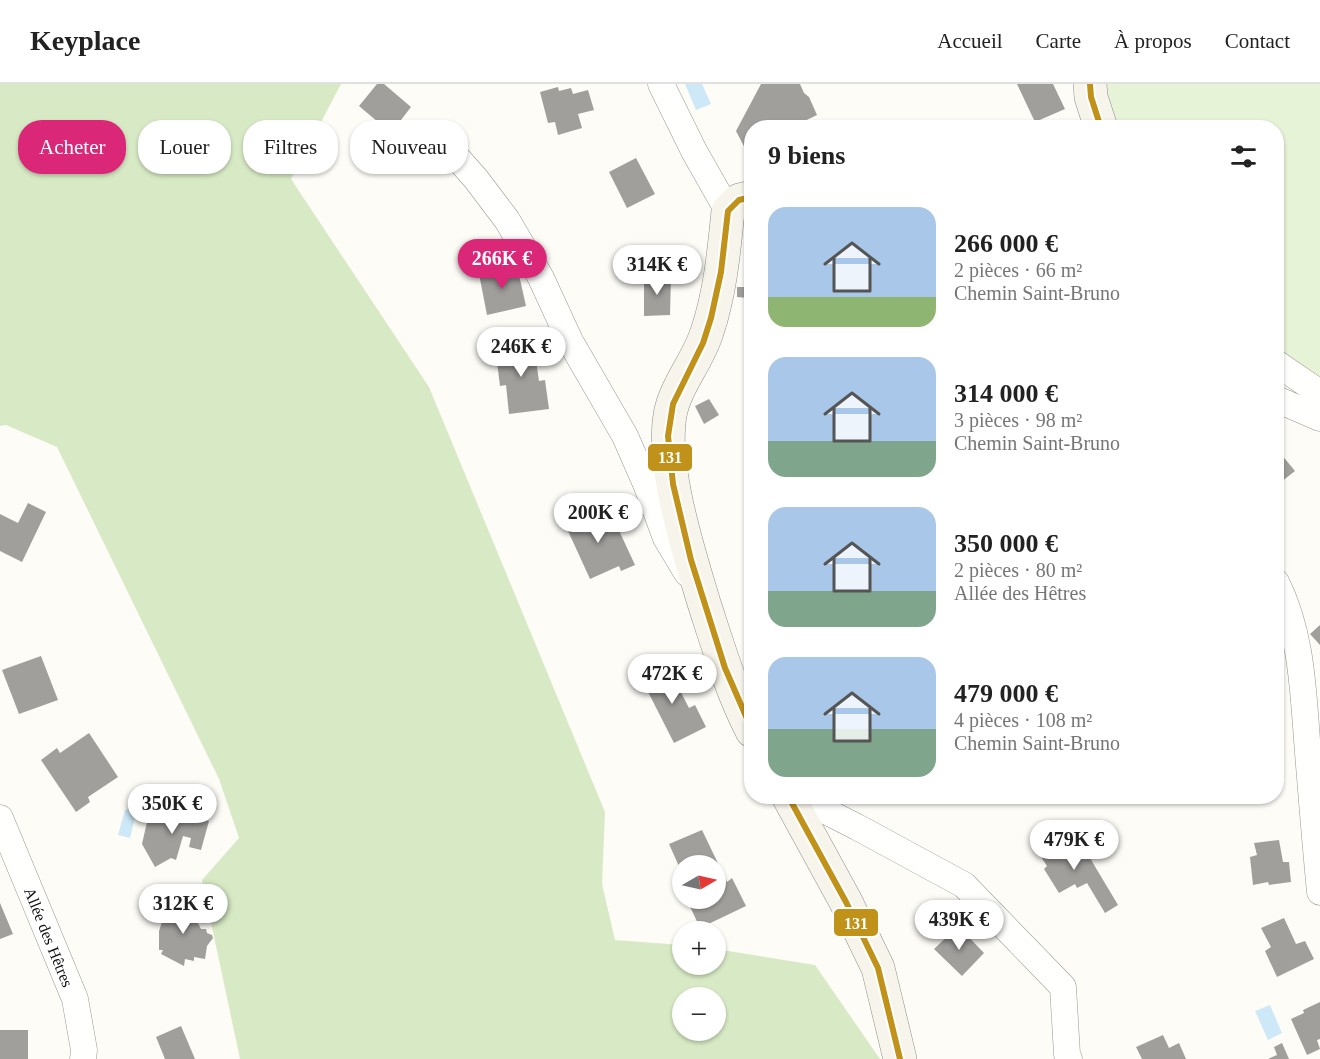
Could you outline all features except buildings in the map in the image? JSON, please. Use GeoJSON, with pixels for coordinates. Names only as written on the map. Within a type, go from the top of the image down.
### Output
{"type":"FeatureCollection","features":[{"type":"Feature","properties":{"kind":"street"},"geometry":{"type":"LineString","coordinates":[[661,84],[694,151],[740,204],[723,258],[707,333],[679,390],[670,415],[670,460],[680,513],[696,576],[722,660],[744,712]]}},
{"type":"Feature","properties":{"kind":"street"},"geometry":{"type":"LineString","coordinates":[[1090,84],[1091,97],[1098,120]]}},
{"type":"Feature","properties":{"kind":"street"},"geometry":{"type":"LineString","coordinates":[[468,171],[507,220],[541,278],[570,341],[625,436],[671,546],[685,573],[696,576]]}},
{"type":"Feature","properties":{"kind":"street"},"geometry":{"type":"LineString","coordinates":[[1284,368],[1320,393]]}},
{"type":"Feature","properties":{"kind":"street"},"geometry":{"type":"LineString","coordinates":[[1284,402],[1320,418]]}},
{"type":"Feature","properties":{"kind":"street"},"geometry":{"type":"LineString","coordinates":[[1284,597],[1295,635],[1302,673],[1320,892]]}},
{"type":"Feature","properties":{"kind":"street"},"geometry":{"type":"LineString","coordinates":[[792,804],[846,902],[878,968],[900,1059]]}},
{"type":"Feature","properties":{"kind":"street"},"geometry":{"type":"LineString","coordinates":[[812,804],[964,885],[1063,987],[1069,1059]]}},
{"type":"Feature","properties":{"kind":"street","name":"Allée des Hêtres"},"geometry":{"type":"LineString","coordinates":[[0,818],[75,999],[84,1050],[83,1059]]}},
{"type":"Feature","properties":{"kind":"green space"},"geometry":{"type":"Polygon","coordinates":[[[0,84],[341,84],[322,120],[243,120],[243,174],[294,174],[291,179],[429,387],[605,812],[602,884],[615,940],[672,944],[672,975],[726,975],[726,951],[815,965],[880,1059],[240,1059],[202,880],[239,838],[219,779],[57,447],[6,425],[0,426],[0,84]]]}},
{"type":"Feature","properties":{"kind":"green space"},"geometry":{"type":"Polygon","coordinates":[[[1103,84],[1320,84],[1320,379],[1284,356],[1284,120],[1113,120],[1103,84]]]}},
{"type":"Feature","properties":{"kind":"water"},"geometry":{"type":"Polygon","coordinates":[[[685,84],[702,84],[711,104],[696,110],[685,84]]]}},
{"type":"Feature","properties":{"kind":"water"},"geometry":{"type":"Polygon","coordinates":[[[131,807],[136,813],[130,838],[118,835],[125,810],[131,807]]]}},
{"type":"Feature","properties":{"kind":"water"},"geometry":{"type":"Polygon","coordinates":[[[1270,1005],[1282,1033],[1268,1040],[1255,1011],[1270,1005]]]}},
{"type":"Feature","properties":{"kind":"transit line","name":"131"},"geometry":{"type":"LineString","coordinates":[[1090,84],[1091,97],[1098,120]]}},
{"type":"Feature","properties":{"kind":"transit line","name":"131"},"geometry":{"type":"LineString","coordinates":[[744,199],[739,200],[728,211],[721,272],[711,318],[703,343],[673,404],[668,436],[673,484],[691,560],[725,668],[744,712]]}},
{"type":"Feature","properties":{"kind":"transit line","name":"131"},"geometry":{"type":"LineString","coordinates":[[792,804],[846,902],[878,968],[900,1059]]}}]}
